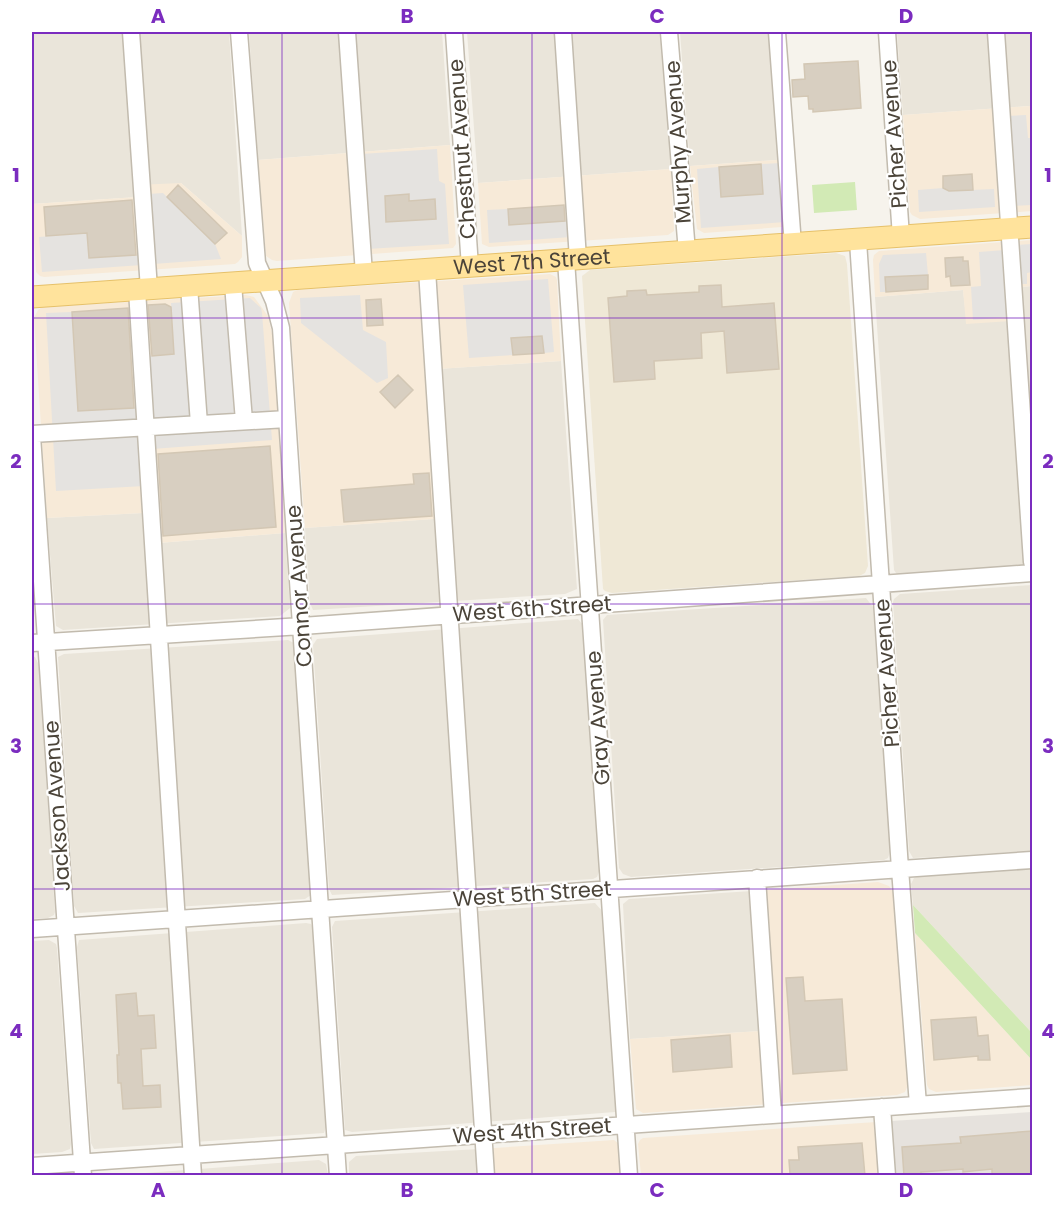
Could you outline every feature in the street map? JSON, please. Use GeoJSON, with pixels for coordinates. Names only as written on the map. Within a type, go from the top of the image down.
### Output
{"type":"FeatureCollection","features":[{"type":"Feature","properties":{"kind":"main road","name":"West 7th Street"},"geometry":{"type":"LineString","coordinates":[[32,297],[1032,227]]}},
{"type":"Feature","properties":{"kind":"street"},"geometry":{"type":"LineString","coordinates":[[131,32],[143,290],[146,428],[193,1176]]}},
{"type":"Feature","properties":{"kind":"street","name":"Connor Avenue"},"geometry":{"type":"LineString","coordinates":[[239,32],[257,262],[274,301],[281,327],[338,1176]]}},
{"type":"Feature","properties":{"kind":"street"},"geometry":{"type":"LineString","coordinates":[[347,32],[364,274]]}},
{"type":"Feature","properties":{"kind":"street","name":"Chestnut Avenue"},"geometry":{"type":"LineString","coordinates":[[454,32],[470,267]]}},
{"type":"Feature","properties":{"kind":"street","name":"Gray Avenue"},"geometry":{"type":"LineString","coordinates":[[563,32],[572,260],[591,605],[629,1176]]}},
{"type":"Feature","properties":{"kind":"street","name":"Murphy Avenue"},"geometry":{"type":"LineString","coordinates":[[669,32],[687,252]]}},
{"type":"Feature","properties":{"kind":"street"},"geometry":{"type":"LineString","coordinates":[[777,32],[793,245]]}},
{"type":"Feature","properties":{"kind":"street","name":"Picher Avenue"},"geometry":{"type":"LineString","coordinates":[[887,32],[901,237]]}},
{"type":"Feature","properties":{"kind":"street"},"geometry":{"type":"LineString","coordinates":[[996,32],[1032,562]]}},
{"type":"Feature","properties":{"kind":"street","name":"Picher Avenue"},"geometry":{"type":"LineString","coordinates":[[858,240],[918,1105]]}},
{"type":"Feature","properties":{"kind":"street"},"geometry":{"type":"LineString","coordinates":[[427,270],[486,1176]]}},
{"type":"Feature","properties":{"kind":"street"},"geometry":{"type":"LineString","coordinates":[[233,284],[244,421]]}},
{"type":"Feature","properties":{"kind":"street"},"geometry":{"type":"LineString","coordinates":[[189,286],[199,424]]}},
{"type":"Feature","properties":{"kind":"street"},"geometry":{"type":"LineString","coordinates":[[32,435],[287,419]]}},
{"type":"Feature","properties":{"kind":"street","name":"Jackson Avenue"},"geometry":{"type":"LineString","coordinates":[[32,435],[38,643],[66,927],[82,1169]]}},
{"type":"Feature","properties":{"kind":"street","name":"West 6th Street"},"geometry":{"type":"LineString","coordinates":[[38,643],[1032,573]]}},
{"type":"Feature","properties":{"kind":"street","name":"West 5th Street"},"geometry":{"type":"LineString","coordinates":[[32,929],[1032,860]]}},
{"type":"Feature","properties":{"kind":"street"},"geometry":{"type":"LineString","coordinates":[[757,878],[773,1115]]}},
{"type":"Feature","properties":{"kind":"street","name":"West 4th Street"},"geometry":{"type":"LineString","coordinates":[[32,1166],[82,1169],[191,1155],[336,1144],[1032,1097]]}},
{"type":"Feature","properties":{"kind":"street"},"geometry":{"type":"LineString","coordinates":[[882,1107],[887,1176]]}},
{"type":"Feature","properties":{"kind":"shaded area"},"geometry":{"type":"Polygon","coordinates":[[[32,32],[229,32],[242,236],[181,183],[138,197],[32,204],[32,32]]]}},
{"type":"Feature","properties":{"kind":"shaded area"},"geometry":{"type":"Polygon","coordinates":[[[249,32],[442,32],[450,145],[258,160],[249,32]]]}},
{"type":"Feature","properties":{"kind":"shaded area"},"geometry":{"type":"Polygon","coordinates":[[[467,32],[661,32],[671,169],[478,183],[467,32]]]}},
{"type":"Feature","properties":{"kind":"shaded area"},"geometry":{"type":"Polygon","coordinates":[[[680,32],[782,32],[791,159],[690,166],[680,32]]]}},
{"type":"Feature","properties":{"kind":"shaded area"},"geometry":{"type":"Polygon","coordinates":[[[897,32],[1032,32],[1032,137],[1029,106],[903,115],[897,32]]]}},
{"type":"Feature","properties":{"kind":"shaded area"},"geometry":{"type":"Polygon","coordinates":[[[1030,106],[1032,211],[920,219],[912,215],[903,115],[1030,106]]]}},
{"type":"Feature","properties":{"kind":"shaded area"},"geometry":{"type":"Polygon","coordinates":[[[1026,115],[1028,138],[1032,138],[1032,205],[1013,206],[1007,116],[1026,115]]]}},
{"type":"Feature","properties":{"kind":"shaded area"},"geometry":{"type":"Polygon","coordinates":[[[450,145],[456,244],[453,248],[277,261],[266,256],[258,160],[450,145]]]}},
{"type":"Feature","properties":{"kind":"shaded area"},"geometry":{"type":"Polygon","coordinates":[[[437,149],[439,181],[445,184],[449,244],[367,249],[361,154],[437,149]],[[409,194],[385,196],[387,222],[436,219],[435,199],[409,201],[409,194]]]}},
{"type":"Feature","properties":{"kind":"shaded area"},"geometry":{"type":"Polygon","coordinates":[[[791,159],[795,226],[704,233],[697,229],[690,166],[791,159]]]}},
{"type":"Feature","properties":{"kind":"shaded area"},"geometry":{"type":"Polygon","coordinates":[[[781,163],[785,222],[701,228],[697,169],[719,167],[722,197],[763,194],[761,164],[781,163]]]}},
{"type":"Feature","properties":{"kind":"shaded area"},"geometry":{"type":"Polygon","coordinates":[[[671,169],[674,231],[668,235],[489,247],[482,244],[478,183],[671,169]]]}},
{"type":"Feature","properties":{"kind":"shaded area"},"geometry":{"type":"Polygon","coordinates":[[[181,183],[242,236],[242,257],[238,262],[44,277],[36,272],[32,204],[137,197],[137,185],[181,183]]]}},
{"type":"Feature","properties":{"kind":"shaded area"},"geometry":{"type":"Polygon","coordinates":[[[943,188],[949,191],[994,189],[995,207],[919,212],[918,190],[943,188]]]}},
{"type":"Feature","properties":{"kind":"shaded area"},"geometry":{"type":"Polygon","coordinates":[[[163,193],[215,244],[221,259],[153,264],[148,194],[163,193]]]}},
{"type":"Feature","properties":{"kind":"shaded area"},"geometry":{"type":"Polygon","coordinates":[[[508,209],[509,225],[570,220],[571,237],[489,243],[487,210],[508,209]]]}},
{"type":"Feature","properties":{"kind":"shaded area"},"geometry":{"type":"Polygon","coordinates":[[[87,233],[89,258],[141,255],[142,265],[42,272],[39,237],[87,233]]]}},
{"type":"Feature","properties":{"kind":"shaded area"},"geometry":{"type":"Polygon","coordinates":[[[1032,240],[1032,286],[1009,288],[1011,321],[966,324],[963,290],[875,297],[873,260],[874,255],[879,251],[1032,240]]]}},
{"type":"Feature","properties":{"kind":"shaded area"},"geometry":{"type":"Polygon","coordinates":[[[1032,244],[1032,272],[1027,273],[1027,284],[1019,284],[1016,245],[1032,244]]]}},
{"type":"Feature","properties":{"kind":"shaded area"},"geometry":{"type":"Polygon","coordinates":[[[1005,250],[1010,317],[973,320],[971,287],[981,286],[979,252],[1005,250]]]}},
{"type":"Feature","properties":{"kind":"shaded area"},"geometry":{"type":"Polygon","coordinates":[[[836,253],[845,256],[847,264],[868,566],[865,573],[859,576],[612,593],[605,591],[603,589],[582,276],[590,270],[836,253]]]}},
{"type":"Feature","properties":{"kind":"shaded area"},"geometry":{"type":"Polygon","coordinates":[[[926,253],[928,275],[886,277],[886,292],[880,292],[879,264],[883,255],[926,253]]]}},
{"type":"Feature","properties":{"kind":"shaded area"},"geometry":{"type":"Polygon","coordinates":[[[550,274],[557,280],[561,361],[438,369],[448,518],[305,528],[289,303],[293,292],[550,274]]]}},
{"type":"Feature","properties":{"kind":"shaded area"},"geometry":{"type":"Polygon","coordinates":[[[548,279],[554,352],[544,353],[542,336],[512,338],[513,355],[469,358],[463,285],[548,279]]]}},
{"type":"Feature","properties":{"kind":"shaded area"},"geometry":{"type":"Polygon","coordinates":[[[1032,286],[1032,567],[898,576],[894,570],[875,297],[963,290],[967,324],[1009,288],[1032,286]]]}},
{"type":"Feature","properties":{"kind":"shaded area"},"geometry":{"type":"Polygon","coordinates":[[[246,295],[254,297],[268,316],[273,338],[285,533],[145,544],[143,513],[47,518],[34,318],[38,310],[42,307],[246,295]]]}},
{"type":"Feature","properties":{"kind":"shaded area"},"geometry":{"type":"Polygon","coordinates":[[[360,295],[363,330],[386,342],[388,378],[377,383],[301,323],[300,298],[360,295]]]}},
{"type":"Feature","properties":{"kind":"shaded area"},"geometry":{"type":"Polygon","coordinates":[[[250,298],[261,308],[262,313],[272,440],[152,449],[147,356],[174,354],[171,303],[250,298]]]}},
{"type":"Feature","properties":{"kind":"shaded area"},"geometry":{"type":"Polygon","coordinates":[[[72,312],[78,411],[139,407],[144,486],[56,491],[46,313],[72,312]]]}},
{"type":"Feature","properties":{"kind":"shaded area"},"geometry":{"type":"Polygon","coordinates":[[[561,361],[577,589],[565,594],[313,610],[310,603],[305,528],[448,518],[437,369],[561,361]]]}},
{"type":"Feature","properties":{"kind":"shaded area"},"geometry":{"type":"Polygon","coordinates":[[[143,513],[146,544],[285,533],[290,608],[280,616],[63,630],[56,626],[47,518],[143,513]]]}},
{"type":"Feature","properties":{"kind":"shaded area"},"geometry":{"type":"Polygon","coordinates":[[[1032,585],[1032,851],[913,858],[909,851],[894,599],[900,594],[1032,585]]]}},
{"type":"Feature","properties":{"kind":"shaded area"},"geometry":{"type":"Polygon","coordinates":[[[866,598],[873,607],[890,852],[888,858],[631,877],[623,874],[619,868],[603,620],[607,615],[866,598]]]}},
{"type":"Feature","properties":{"kind":"shaded area"},"geometry":{"type":"Polygon","coordinates":[[[578,619],[583,625],[600,869],[597,877],[332,895],[329,889],[313,645],[317,639],[578,619]]]}},
{"type":"Feature","properties":{"kind":"shaded area"},"geometry":{"type":"Polygon","coordinates":[[[288,640],[294,643],[311,895],[305,899],[78,913],[74,906],[58,657],[64,654],[288,640]]]}},
{"type":"Feature","properties":{"kind":"shaded area"},"geometry":{"type":"Polygon","coordinates":[[[32,656],[39,665],[55,912],[48,918],[32,919],[32,656]]]}},
{"type":"Feature","properties":{"kind":"shaded area"},"geometry":{"type":"Polygon","coordinates":[[[1032,869],[1032,1033],[913,905],[911,884],[914,878],[919,876],[1032,869]]]}},
{"type":"Feature","properties":{"kind":"shaded area"},"geometry":{"type":"Polygon","coordinates":[[[878,882],[889,886],[894,893],[908,1085],[905,1092],[897,1095],[643,1113],[636,1109],[630,1039],[761,1031],[752,891],[878,882]]]}},
{"type":"Feature","properties":{"kind":"shaded area"},"geometry":{"type":"Polygon","coordinates":[[[752,891],[761,1031],[630,1039],[623,904],[629,899],[752,891]]]}},
{"type":"Feature","properties":{"kind":"shaded area"},"geometry":{"type":"Polygon","coordinates":[[[595,903],[603,912],[618,1109],[615,1112],[352,1132],[345,1130],[332,927],[335,921],[595,903]]]}},
{"type":"Feature","properties":{"kind":"shaded area"},"geometry":{"type":"Polygon","coordinates":[[[311,924],[314,930],[326,1127],[324,1133],[94,1149],[91,1143],[77,947],[79,940],[311,924]]]}},
{"type":"Feature","properties":{"kind":"shaded area"},"geometry":{"type":"Polygon","coordinates":[[[915,933],[1032,1060],[1032,1085],[936,1092],[929,1089],[915,933]]]}},
{"type":"Feature","properties":{"kind":"shaded area"},"geometry":{"type":"Polygon","coordinates":[[[49,940],[56,944],[57,948],[71,1144],[70,1149],[62,1152],[32,1154],[32,941],[49,940]]]}},
{"type":"Feature","properties":{"kind":"shaded area"},"geometry":{"type":"Polygon","coordinates":[[[1032,1112],[1032,1175],[895,1175],[891,1121],[1032,1112]]]}},
{"type":"Feature","properties":{"kind":"shaded area"},"geometry":{"type":"Polygon","coordinates":[[[891,1121],[895,1175],[641,1175],[638,1144],[643,1138],[891,1121]]]}},
{"type":"Feature","properties":{"kind":"shaded area"},"geometry":{"type":"Polygon","coordinates":[[[614,1140],[619,1144],[621,1175],[481,1175],[479,1149],[614,1140]]]}},
{"type":"Feature","properties":{"kind":"shaded area"},"geometry":{"type":"Polygon","coordinates":[[[479,1149],[481,1175],[349,1176],[349,1162],[356,1156],[479,1149]]]}},
{"type":"Feature","properties":{"kind":"shaded area"},"geometry":{"type":"Polygon","coordinates":[[[319,1160],[326,1164],[328,1175],[105,1176],[319,1160]]]}},
{"type":"Feature","properties":{"kind":"green space"},"geometry":{"type":"Polygon","coordinates":[[[855,182],[857,210],[814,213],[812,185],[855,182]]]}},
{"type":"Feature","properties":{"kind":"green space"},"geometry":{"type":"Polygon","coordinates":[[[913,905],[1032,1033],[1032,1060],[915,933],[913,905]]]}},
{"type":"Feature","properties":{"kind":"building"},"geometry":{"type":"Polygon","coordinates":[[[858,61],[861,108],[813,112],[813,109],[809,109],[808,96],[793,97],[792,80],[805,79],[804,64],[858,61]]]}},
{"type":"Feature","properties":{"kind":"building"},"geometry":{"type":"Polygon","coordinates":[[[761,164],[763,194],[721,197],[719,167],[761,164]]]}},
{"type":"Feature","properties":{"kind":"building"},"geometry":{"type":"Polygon","coordinates":[[[972,174],[973,190],[949,191],[943,188],[943,176],[972,174]]]}},
{"type":"Feature","properties":{"kind":"building"},"geometry":{"type":"Polygon","coordinates":[[[178,185],[227,233],[215,244],[167,197],[178,185]]]}},
{"type":"Feature","properties":{"kind":"building"},"geometry":{"type":"Polygon","coordinates":[[[409,194],[409,201],[435,199],[436,219],[386,222],[385,196],[409,194]]]}},
{"type":"Feature","properties":{"kind":"building"},"geometry":{"type":"Polygon","coordinates":[[[132,200],[136,255],[89,258],[87,233],[46,236],[44,207],[132,200]]]}},
{"type":"Feature","properties":{"kind":"building"},"geometry":{"type":"Polygon","coordinates":[[[564,205],[565,221],[509,225],[508,209],[564,205]]]}},
{"type":"Feature","properties":{"kind":"building"},"geometry":{"type":"Polygon","coordinates":[[[963,257],[963,261],[968,261],[970,285],[951,286],[950,276],[946,277],[945,258],[963,257]]]}},
{"type":"Feature","properties":{"kind":"building"},"geometry":{"type":"Polygon","coordinates":[[[928,275],[928,289],[886,292],[885,277],[928,275]]]}},
{"type":"Feature","properties":{"kind":"building"},"geometry":{"type":"Polygon","coordinates":[[[721,285],[722,307],[774,303],[779,369],[727,373],[724,331],[701,333],[702,358],[654,361],[655,379],[614,382],[608,298],[627,296],[627,291],[646,290],[647,295],[699,292],[699,286],[721,285]]]}},
{"type":"Feature","properties":{"kind":"building"},"geometry":{"type":"Polygon","coordinates":[[[381,299],[383,325],[367,326],[366,300],[381,299]]]}},
{"type":"Feature","properties":{"kind":"building"},"geometry":{"type":"Polygon","coordinates":[[[165,304],[171,307],[174,354],[152,356],[148,305],[165,304]]]}},
{"type":"Feature","properties":{"kind":"building"},"geometry":{"type":"Polygon","coordinates":[[[128,308],[134,408],[78,411],[72,312],[128,308]]]}},
{"type":"Feature","properties":{"kind":"building"},"geometry":{"type":"Polygon","coordinates":[[[542,336],[544,353],[513,355],[511,338],[542,336]]]}},
{"type":"Feature","properties":{"kind":"building"},"geometry":{"type":"Polygon","coordinates":[[[398,375],[413,390],[395,408],[380,392],[398,375]]]}},
{"type":"Feature","properties":{"kind":"building"},"geometry":{"type":"Polygon","coordinates":[[[270,446],[276,527],[163,536],[158,454],[270,446]]]}},
{"type":"Feature","properties":{"kind":"building"},"geometry":{"type":"Polygon","coordinates":[[[429,473],[432,516],[344,522],[341,490],[414,484],[413,474],[429,473]]]}},
{"type":"Feature","properties":{"kind":"building"},"geometry":{"type":"Polygon","coordinates":[[[803,977],[805,1001],[842,999],[847,1070],[793,1074],[786,978],[803,977]]]}},
{"type":"Feature","properties":{"kind":"building"},"geometry":{"type":"Polygon","coordinates":[[[136,993],[138,1016],[154,1015],[156,1048],[141,1049],[143,1086],[160,1085],[161,1107],[123,1109],[121,1083],[118,1083],[116,995],[136,993]]]}},
{"type":"Feature","properties":{"kind":"building"},"geometry":{"type":"Polygon","coordinates":[[[976,1017],[978,1036],[988,1035],[990,1060],[978,1060],[978,1056],[934,1060],[931,1020],[976,1017]]]}},
{"type":"Feature","properties":{"kind":"building"},"geometry":{"type":"Polygon","coordinates":[[[730,1035],[732,1067],[673,1072],[671,1040],[730,1035]]]}},
{"type":"Feature","properties":{"kind":"building"},"geometry":{"type":"Polygon","coordinates":[[[1032,1131],[1032,1176],[992,1176],[992,1169],[963,1172],[963,1169],[921,1172],[921,1176],[904,1176],[902,1147],[961,1143],[960,1137],[1032,1131]]]}},
{"type":"Feature","properties":{"kind":"building"},"geometry":{"type":"Polygon","coordinates":[[[862,1143],[865,1176],[790,1174],[789,1160],[799,1160],[798,1147],[862,1143]]]}}]}
